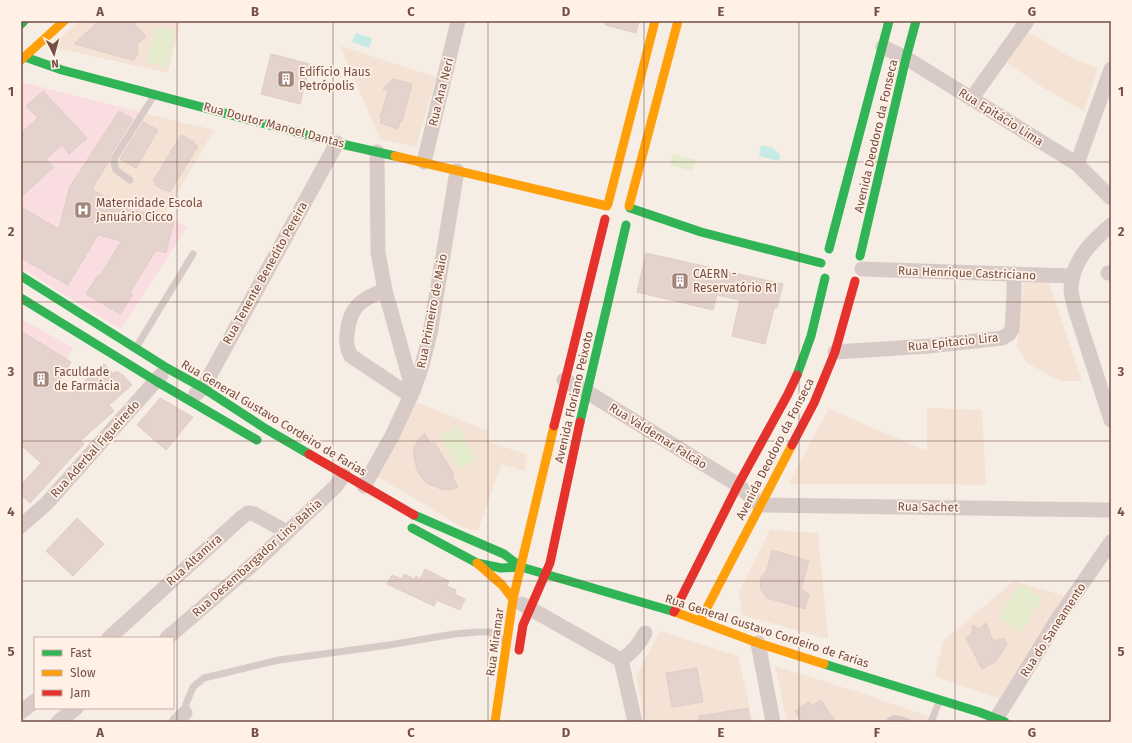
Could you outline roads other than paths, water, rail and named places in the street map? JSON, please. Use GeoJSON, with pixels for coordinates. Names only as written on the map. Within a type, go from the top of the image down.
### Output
{"type":"FeatureCollection","features":[{"type":"Feature","properties":{"kind":"main road"},"geometry":{"type":"LineString","coordinates":[[21,24],[24,21]]}},
{"type":"Feature","properties":{"kind":"main road"},"geometry":{"type":"LineString","coordinates":[[23,58],[64,21]]}},
{"type":"Feature","properties":{"kind":"main road"},"geometry":{"type":"LineString","coordinates":[[655,21],[608,205],[603,218],[610,226],[614,227],[622,227],[630,224],[632,216],[630,207],[678,21]]}},
{"type":"Feature","properties":{"kind":"main road","name":"Avenida Deodoro da Fonseca"},"geometry":{"type":"LineString","coordinates":[[674,612],[738,485],[788,394],[801,366],[827,280],[822,271],[821,263],[823,257],[833,247],[858,153],[890,21]]}},
{"type":"Feature","properties":{"kind":"main road","name":"Avenida Deodoro da Fonseca"},"geometry":{"type":"LineString","coordinates":[[700,621],[755,500],[814,403],[835,352],[859,269],[879,158],[916,21]]}},
{"type":"Feature","properties":{"kind":"main road","name":"Rua Doutor Manoel Dantas"},"geometry":{"type":"LineString","coordinates":[[23,58],[62,70],[337,143],[608,205]]}},
{"type":"Feature","properties":{"kind":"main road","name":"Rua Doutor Manoel Dantas"},"geometry":{"type":"LineString","coordinates":[[525,186],[583,210]]}},
{"type":"Feature","properties":{"kind":"main road"},"geometry":{"type":"LineString","coordinates":[[608,205],[611,202],[619,200],[627,203],[630,207],[701,232],[821,263]]}},
{"type":"Feature","properties":{"kind":"main road","name":"Avenida Floriano Peixoto"},"geometry":{"type":"LineString","coordinates":[[522,567],[564,380],[603,218]]}},
{"type":"Feature","properties":{"kind":"main road","name":"Avenida Floriano Peixoto"},"geometry":{"type":"LineString","coordinates":[[546,574],[550,563],[587,392],[630,224]]}},
{"type":"Feature","properties":{"kind":"main road"},"geometry":{"type":"LineString","coordinates":[[657,227],[701,232]]}},
{"type":"Feature","properties":{"kind":"main road"},"geometry":{"type":"LineString","coordinates":[[843,286],[850,284],[859,269],[856,251],[850,247]]}},
{"type":"Feature","properties":{"kind":"main road","name":"Rua General Gustavo Cordeiro de Farias"},"geometry":{"type":"LineString","coordinates":[[21,276],[167,368],[203,388],[266,429],[338,484],[364,486],[422,518],[504,554],[522,567]]}},
{"type":"Feature","properties":{"kind":"main road"},"geometry":{"type":"LineString","coordinates":[[21,298],[156,381],[262,443]]}},
{"type":"Feature","properties":{"kind":"main road","name":"Rua General Gustavo Cordeiro de Farias"},"geometry":{"type":"LineString","coordinates":[[403,523],[477,563],[501,568],[522,567],[674,612],[758,643],[939,700],[991,719]]}},
{"type":"Feature","properties":{"kind":"main road"},"geometry":{"type":"LineString","coordinates":[[477,563],[502,585],[512,606]]}},
{"type":"Feature","properties":{"kind":"main road","name":"Rua Miramar"},"geometry":{"type":"LineString","coordinates":[[496,722],[512,606],[522,567]]}},
{"type":"Feature","properties":{"kind":"main road","name":"Rua Miramar"},"geometry":{"type":"LineString","coordinates":[[517,659],[523,625],[546,574]]}},
{"type":"Feature","properties":{"kind":"street","name":"Rua Ana Neri"},"geometry":{"type":"LineString","coordinates":[[424,162],[458,21]]}},
{"type":"Feature","properties":{"kind":"street"},"geometry":{"type":"LineString","coordinates":[[972,98],[1028,21]]}},
{"type":"Feature","properties":{"kind":"street","name":"Rua Epitácio Lima"},"geometry":{"type":"LineString","coordinates":[[883,47],[906,58],[1077,164],[1109,190]]}},
{"type":"Feature","properties":{"kind":"street"},"geometry":{"type":"LineString","coordinates":[[1077,164],[1111,69]]}},
{"type":"Feature","properties":{"kind":"street","name":"Rua Tenente Benedito Pereira"},"geometry":{"type":"LineString","coordinates":[[190,400],[203,388],[337,143]]}},
{"type":"Feature","properties":{"kind":"street"},"geometry":{"type":"LineString","coordinates":[[377,152],[378,253],[385,290],[412,394]]}},
{"type":"Feature","properties":{"kind":"street","name":"Rua Primeiro de Maio"},"geometry":{"type":"LineString","coordinates":[[364,486],[392,436],[412,394],[421,370],[430,334],[457,171]]}},
{"type":"Feature","properties":{"kind":"street"},"geometry":{"type":"LineString","coordinates":[[1111,225],[1096,237],[1077,262],[1072,276],[1071,291],[1075,309],[1111,420]]}},
{"type":"Feature","properties":{"kind":"street","name":"Rua Henrique Castriciano"},"geometry":{"type":"LineString","coordinates":[[859,269],[1072,276]]}},
{"type":"Feature","properties":{"kind":"street","name":"Rua Epitacio Lira"},"geometry":{"type":"LineString","coordinates":[[835,352],[929,346],[1002,338],[1009,334],[1012,329],[1014,274]]}},
{"type":"Feature","properties":{"kind":"street"},"geometry":{"type":"LineString","coordinates":[[385,290],[368,296],[355,309],[350,317],[347,349],[351,356],[412,394]]}},
{"type":"Feature","properties":{"kind":"street","name":"Rua Aderbal Figueiredo"},"geometry":{"type":"LineString","coordinates":[[21,526],[47,503],[167,368]]}},
{"type":"Feature","properties":{"kind":"street","name":"Rua Valdemar Falcão"},"geometry":{"type":"LineString","coordinates":[[564,380],[587,392],[738,485],[755,500]]}},
{"type":"Feature","properties":{"kind":"street","name":"Rua Desembargador Lins Bahia"},"geometry":{"type":"LineString","coordinates":[[168,637],[259,559],[338,484]]}},
{"type":"Feature","properties":{"kind":"street","name":"Rua Sachet"},"geometry":{"type":"LineString","coordinates":[[755,500],[1111,510]]}},
{"type":"Feature","properties":{"kind":"street","name":"Rua Altamira"},"geometry":{"type":"LineString","coordinates":[[110,637],[235,523],[248,513],[254,514],[287,532]]}},
{"type":"Feature","properties":{"kind":"street","name":"Rua do Saneamento"},"geometry":{"type":"LineString","coordinates":[[991,719],[1111,542]]}},
{"type":"Feature","properties":{"kind":"street"},"geometry":{"type":"LineString","coordinates":[[512,606],[530,609],[621,660],[634,722]]}},
{"type":"Feature","properties":{"kind":"street"},"geometry":{"type":"LineString","coordinates":[[621,660],[630,655],[645,633]]}},
{"type":"Feature","properties":{"kind":"street"},"geometry":{"type":"LineString","coordinates":[[758,643],[773,722]]}},
{"type":"Feature","properties":{"kind":"street"},"geometry":{"type":"LineString","coordinates":[[21,712],[34,702]]}},
{"type":"Feature","properties":{"kind":"street"},"geometry":{"type":"LineString","coordinates":[[58,722],[75,709]]}},
{"type":"Feature","properties":{"kind":"lane"},"geometry":{"type":"LineString","coordinates":[[130,180],[116,170],[114,162],[115,158],[155,94]]}},
{"type":"Feature","properties":{"kind":"lane"},"geometry":{"type":"LineString","coordinates":[[136,348],[193,254]]}},
{"type":"Feature","properties":{"kind":"lane"},"geometry":{"type":"LineString","coordinates":[[503,621],[512,606]]}},
{"type":"Feature","properties":{"kind":"lane"},"geometry":{"type":"LineString","coordinates":[[182,719],[193,687],[204,678],[279,660],[389,645],[454,634],[492,630],[506,643]]}},
{"type":"Feature","properties":{"kind":"lane"},"geometry":{"type":"LineString","coordinates":[[931,722],[939,700]]}},
{"type":"Feature","properties":{"kind":"lane"},"geometry":{"type":"LineString","coordinates":[[889,722],[896,718],[908,722]]}},
{"type":"Feature","properties":{"kind":"water"},"geometry":{"type":"Polygon","coordinates":[[[356,33],[371,38],[372,40],[369,48],[352,42],[356,33]]]}},
{"type":"Feature","properties":{"kind":"water"},"geometry":{"type":"Polygon","coordinates":[[[761,145],[773,148],[780,155],[779,161],[759,156],[761,145]]]}},
{"type":"Feature","properties":{"kind":"place","name":"Edifício Haus Petrópolis"},"geometry":{"type":"Point","coordinates":[286,79]}},
{"type":"Feature","properties":{"kind":"place","name":"Maternidade Escola Januário Cicco"},"geometry":{"type":"Point","coordinates":[83,210]}},
{"type":"Feature","properties":{"kind":"place","name":"CAERN - Reservatório R1"},"geometry":{"type":"Point","coordinates":[680,281]}},
{"type":"Feature","properties":{"kind":"place","name":"Faculdade de Farmácia"},"geometry":{"type":"Point","coordinates":[41,379]}}]}
